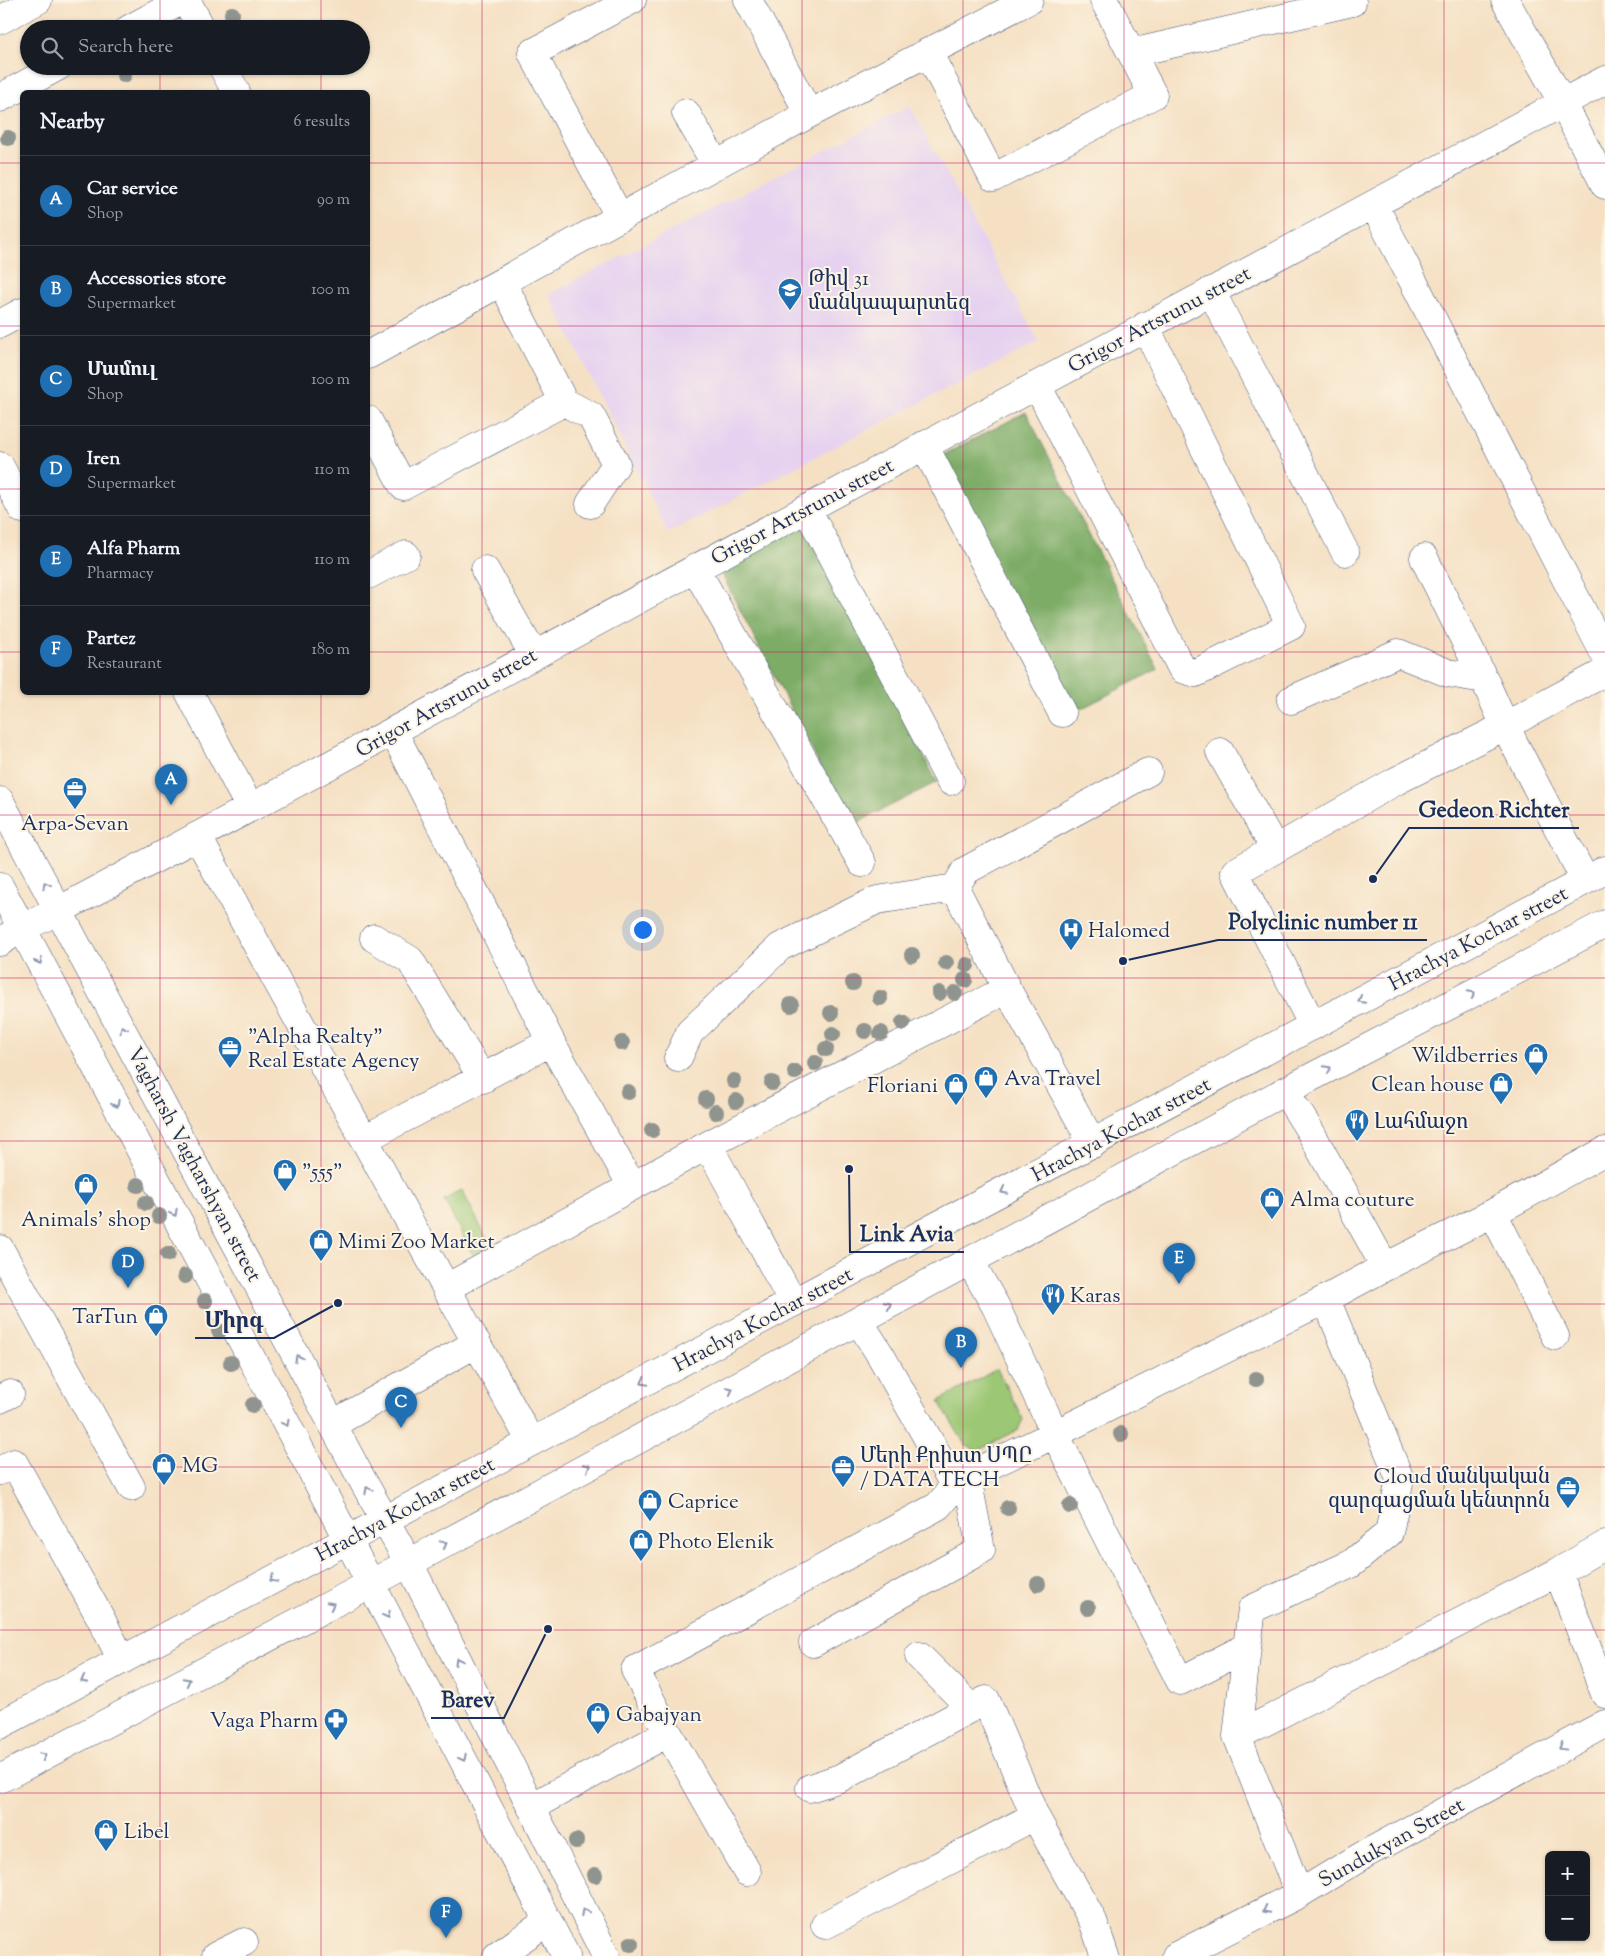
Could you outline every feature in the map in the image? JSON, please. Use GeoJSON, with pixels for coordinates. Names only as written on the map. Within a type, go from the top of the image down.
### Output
{"type":"FeatureCollection","features":[{"type":"Feature","properties":{"kind":"main road"},"geometry":{"type":"LineString","coordinates":[[0,20],[38,0]]}},
{"type":"Feature","properties":{"kind":"main road"},"geometry":{"type":"LineString","coordinates":[[146,20],[185,0],[197,20]]}},
{"type":"Feature","properties":{"kind":"main road"},"geometry":{"type":"LineString","coordinates":[[619,216],[532,53],[632,0]]}},
{"type":"Feature","properties":{"kind":"main road"},"geometry":{"type":"LineString","coordinates":[[748,0],[809,114]]}},
{"type":"Feature","properties":{"kind":"main road"},"geometry":{"type":"LineString","coordinates":[[370,349],[502,282],[619,216],[928,52],[998,7],[1029,0]]}},
{"type":"Feature","properties":{"kind":"main road"},"geometry":{"type":"LineString","coordinates":[[928,52],[993,178],[1154,95],[1104,0]]}},
{"type":"Feature","properties":{"kind":"main road"},"geometry":{"type":"LineString","coordinates":[[1505,0],[1605,184]]}},
{"type":"Feature","properties":{"kind":"main road"},"geometry":{"type":"LineString","coordinates":[[1132,53],[1352,2]]}},
{"type":"Feature","properties":{"kind":"main road"},"geometry":{"type":"LineString","coordinates":[[0,98],[42,75]]}},
{"type":"Feature","properties":{"kind":"main road"},"geometry":{"type":"LineString","coordinates":[[227,75],[235,90]]}},
{"type":"Feature","properties":{"kind":"main road","name":"Grigor Artsrunu street"},"geometry":{"type":"LineString","coordinates":[[11,935],[1605,80]]}},
{"type":"Feature","properties":{"kind":"main road"},"geometry":{"type":"LineString","coordinates":[[686,113],[716,165]]}},
{"type":"Feature","properties":{"kind":"main road"},"geometry":{"type":"LineString","coordinates":[[1374,205],[1605,654]]}},
{"type":"Feature","properties":{"kind":"main road"},"geometry":{"type":"LineString","coordinates":[[502,282],[564,402],[591,416],[616,464],[590,504]]}},
{"type":"Feature","properties":{"kind":"main road"},"geometry":{"type":"LineString","coordinates":[[1211,291],[1345,552]]}},
{"type":"Feature","properties":{"kind":"main road"},"geometry":{"type":"LineString","coordinates":[[0,324],[20,313]]}},
{"type":"Feature","properties":{"kind":"main road"},"geometry":{"type":"LineString","coordinates":[[1037,385],[1182,669],[1196,673],[1291,626],[1145,326]]}},
{"type":"Feature","properties":{"kind":"main road"},"geometry":{"type":"LineString","coordinates":[[370,424],[403,486],[564,402]]}},
{"type":"Feature","properties":{"kind":"main road"},"geometry":{"type":"LineString","coordinates":[[924,446],[1062,712]]}},
{"type":"Feature","properties":{"kind":"main road"},"geometry":{"type":"LineString","coordinates":[[0,466],[20,505]]}},
{"type":"Feature","properties":{"kind":"main road"},"geometry":{"type":"LineString","coordinates":[[807,509],[950,781]]}},
{"type":"Feature","properties":{"kind":"main road"},"geometry":{"type":"LineString","coordinates":[[370,574],[406,555]]}},
{"type":"Feature","properties":{"kind":"main road"},"geometry":{"type":"LineString","coordinates":[[1424,558],[1505,726],[1595,875]]}},
{"type":"Feature","properties":{"kind":"main road"},"geometry":{"type":"LineString","coordinates":[[695,568],[862,863]]}},
{"type":"Feature","properties":{"kind":"main road"},"geometry":{"type":"LineString","coordinates":[[485,570],[533,654]]}},
{"type":"Feature","properties":{"kind":"main road"},"geometry":{"type":"LineString","coordinates":[[1291,700],[1398,653],[1448,673],[1484,679]]}},
{"type":"Feature","properties":{"kind":"main road"},"geometry":{"type":"LineString","coordinates":[[1313,1026],[1235,872],[1396,780],[1505,726],[1605,672]]}},
{"type":"Feature","properties":{"kind":"main road"},"geometry":{"type":"LineString","coordinates":[[191,695],[250,808]]}},
{"type":"Feature","properties":{"kind":"main road"},"geometry":{"type":"LineString","coordinates":[[393,731],[551,1042],[632,1186]]}},
{"type":"Feature","properties":{"kind":"main road"},"geometry":{"type":"LineString","coordinates":[[1220,752],[1275,848]]}},
{"type":"Feature","properties":{"kind":"main road"},"geometry":{"type":"LineString","coordinates":[[955,888],[965,871],[1148,772]]}},
{"type":"Feature","properties":{"kind":"main road","name":"Vagharsh Vagharshyan street"},"geometry":{"type":"LineString","coordinates":[[0,801],[60,910],[384,1520],[409,1563],[606,1956]]}},
{"type":"Feature","properties":{"kind":"main road"},"geometry":{"type":"LineString","coordinates":[[197,836],[531,1442]]}},
{"type":"Feature","properties":{"kind":"main road","name":"Hrachya Kochar street"},"geometry":{"type":"LineString","coordinates":[[0,1725],[1595,875]]}},
{"type":"Feature","properties":{"kind":"main road","name":"Vagharsh Vagharshyan street"},"geometry":{"type":"LineString","coordinates":[[0,887],[11,935],[348,1540]]}},
{"type":"Feature","properties":{"kind":"main road"},"geometry":{"type":"LineString","coordinates":[[955,888],[1007,989],[1093,1144]]}},
{"type":"Feature","properties":{"kind":"main road"},"geometry":{"type":"LineString","coordinates":[[678,1058],[690,1032],[780,947],[877,900],[955,888]]}},
{"type":"Feature","properties":{"kind":"main road","name":"Hrachya Kochar street"},"geometry":{"type":"LineString","coordinates":[[0,1779],[370,1584],[1285,1091],[1605,924]]}},
{"type":"Feature","properties":{"kind":"main road"},"geometry":{"type":"LineString","coordinates":[[374,938],[410,960],[483,1079]]}},
{"type":"Feature","properties":{"kind":"main road"},"geometry":{"type":"LineString","coordinates":[[446,1288],[708,1145],[1007,989]]}},
{"type":"Feature","properties":{"kind":"main road"},"geometry":{"type":"LineString","coordinates":[[364,1139],[483,1079],[551,1042]]}},
{"type":"Feature","properties":{"kind":"main road"},"geometry":{"type":"LineString","coordinates":[[1285,1091],[1310,1130],[1386,1267]]}},
{"type":"Feature","properties":{"kind":"main road"},"geometry":{"type":"LineString","coordinates":[[708,1145],[793,1303]]}},
{"type":"Feature","properties":{"kind":"main road"},"geometry":{"type":"LineString","coordinates":[[747,1872],[668,1733],[635,1670],[938,1506],[960,1480],[1326,1299],[1493,1213],[1605,1152]]}},
{"type":"Feature","properties":{"kind":"main road"},"geometry":{"type":"LineString","coordinates":[[1493,1213],[1555,1336]]}},
{"type":"Feature","properties":{"kind":"main road"},"geometry":{"type":"LineString","coordinates":[[0,1249],[131,1487]]}},
{"type":"Feature","properties":{"kind":"main road"},"geometry":{"type":"LineString","coordinates":[[970,1261],[996,1307],[1055,1434],[1180,1681],[1247,1647]]}},
{"type":"Feature","properties":{"kind":"main road"},"geometry":{"type":"LineString","coordinates":[[1299,1894],[1237,1736],[1252,1609],[1351,1564],[1389,1533],[1400,1479],[1326,1299]]}},
{"type":"Feature","properties":{"kind":"main road"},"geometry":{"type":"LineString","coordinates":[[813,1643],[981,1550],[960,1480],[859,1321]]}},
{"type":"Feature","properties":{"kind":"main road"},"geometry":{"type":"LineString","coordinates":[[333,1424],[477,1343]]}},
{"type":"Feature","properties":{"kind":"main road"},"geometry":{"type":"LineString","coordinates":[[0,1471],[14,1463],[100,1615],[122,1660]]}},
{"type":"Feature","properties":{"kind":"main road"},"geometry":{"type":"LineString","coordinates":[[348,1540],[566,1956]]}},
{"type":"Feature","properties":{"kind":"main road"},"geometry":{"type":"LineString","coordinates":[[1237,1736],[1558,1572],[1605,1545]]}},
{"type":"Feature","properties":{"kind":"main road"},"geometry":{"type":"LineString","coordinates":[[1558,1572],[1605,1694]]}},
{"type":"Feature","properties":{"kind":"main road"},"geometry":{"type":"LineString","coordinates":[[920,1656],[971,1708]]}},
{"type":"Feature","properties":{"kind":"main road"},"geometry":{"type":"LineString","coordinates":[[810,1788],[840,1778],[986,1700],[1035,1816],[1093,1921],[1105,1956]]}},
{"type":"Feature","properties":{"kind":"main road","name":"Sundukyan Street"},"geometry":{"type":"LineString","coordinates":[[1176,1956],[1299,1894],[1360,1857],[1605,1724]]}},
{"type":"Feature","properties":{"kind":"main road"},"geometry":{"type":"LineString","coordinates":[[531,1808],[668,1733]]}},
{"type":"Feature","properties":{"kind":"main road"},"geometry":{"type":"LineString","coordinates":[[825,1925],[1035,1816]]}},
{"type":"Feature","properties":{"kind":"main road"},"geometry":{"type":"LineString","coordinates":[[497,1956],[548,1921]]}},
{"type":"Feature","properties":{"kind":"main road"},"geometry":{"type":"LineString","coordinates":[[216,1956],[244,1942]]}},
{"type":"Feature","properties":{"kind":"shaded area","name":"Թիվ 31 մանկապարտեզ"},"geometry":{"type":"Polygon","coordinates":[[[910,106],[1039,342],[668,533],[549,294],[910,106]]]}},
{"type":"Feature","properties":{"kind":"green space"},"geometry":{"type":"Polygon","coordinates":[[[1026,412],[1158,669],[1071,714],[939,457],[1026,412]]]}},
{"type":"Feature","properties":{"kind":"green space"},"geometry":{"type":"Polygon","coordinates":[[[805,525],[937,782],[851,826],[719,569],[805,525]]]}},
{"type":"Feature","properties":{"kind":"green space"},"geometry":{"type":"Polygon","coordinates":[[[462,1190],[490,1245],[473,1255],[444,1200],[462,1190]]]}},
{"type":"Feature","properties":{"kind":"green space"},"geometry":{"type":"Polygon","coordinates":[[[997,1369],[1023,1419],[1018,1430],[977,1451],[965,1445],[939,1401],[997,1369]]]}},
{"type":"Feature","properties":{"kind":"place","name":"Թիվ 31 մանկապարտեզ"},"geometry":{"type":"Point","coordinates":[790,311]}},
{"type":"Feature","properties":{"kind":"place","name":"Car service"},"geometry":{"type":"Point","coordinates":[171,805]}},
{"type":"Feature","properties":{"kind":"place","name":"Arpa-Sevan"},"geometry":{"type":"Point","coordinates":[75,810]}},
{"type":"Feature","properties":{"kind":"place","name":"Gedeon Richter"},"geometry":{"type":"Point","coordinates":[1373,879]}},
{"type":"Feature","properties":{"kind":"place","name":"Halomed"},"geometry":{"type":"Point","coordinates":[1071,951]}},
{"type":"Feature","properties":{"kind":"place","name":"Polyclinic number 11"},"geometry":{"type":"Point","coordinates":[1123,961]}},
{"type":"Feature","properties":{"kind":"place","name":"\"Alpha Realty\" Real Estate Agency"},"geometry":{"type":"Point","coordinates":[230,1069]}},
{"type":"Feature","properties":{"kind":"place","name":"Wildberries"},"geometry":{"type":"Point","coordinates":[1536,1076]}},
{"type":"Feature","properties":{"kind":"place","name":"Ava Travel"},"geometry":{"type":"Point","coordinates":[986,1099]}},
{"type":"Feature","properties":{"kind":"place","name":"Clean house"},"geometry":{"type":"Point","coordinates":[1501,1105]}},
{"type":"Feature","properties":{"kind":"place","name":"Floriani"},"geometry":{"type":"Point","coordinates":[956,1106]}},
{"type":"Feature","properties":{"kind":"place","name":"Լահմաջո"},"geometry":{"type":"Point","coordinates":[1357,1142]}},
{"type":"Feature","properties":{"kind":"place","name":"Link Avia"},"geometry":{"type":"Point","coordinates":[849,1169]}},
{"type":"Feature","properties":{"kind":"place","name":"\"555\""},"geometry":{"type":"Point","coordinates":[285,1192]}},
{"type":"Feature","properties":{"kind":"place","name":"Animals' shop"},"geometry":{"type":"Point","coordinates":[86,1206]}},
{"type":"Feature","properties":{"kind":"place","name":"Alma couture"},"geometry":{"type":"Point","coordinates":[1272,1220]}},
{"type":"Feature","properties":{"kind":"place","name":"Mimi Zoo Market"},"geometry":{"type":"Point","coordinates":[321,1262]}},
{"type":"Feature","properties":{"kind":"place","name":"Alfa Pharm"},"geometry":{"type":"Point","coordinates":[1179,1284]}},
{"type":"Feature","properties":{"kind":"place","name":"Iren"},"geometry":{"type":"Point","coordinates":[128,1288]}},
{"type":"Feature","properties":{"kind":"place","name":"Միրգ"},"geometry":{"type":"Point","coordinates":[338,1303]}},
{"type":"Feature","properties":{"kind":"place","name":"Karas"},"geometry":{"type":"Point","coordinates":[1053,1316]}},
{"type":"Feature","properties":{"kind":"place","name":"TarTun"},"geometry":{"type":"Point","coordinates":[156,1337]}},
{"type":"Feature","properties":{"kind":"place","name":"Accessories store"},"geometry":{"type":"Point","coordinates":[961,1368]}},
{"type":"Feature","properties":{"kind":"place","name":"Մամուլ"},"geometry":{"type":"Point","coordinates":[401,1428]}},
{"type":"Feature","properties":{"kind":"place","name":"MG"},"geometry":{"type":"Point","coordinates":[164,1486]}},
{"type":"Feature","properties":{"kind":"place","name":"Մերի Քրիստ ՍՊԸ / DATA TECH"},"geometry":{"type":"Point","coordinates":[843,1488]}},
{"type":"Feature","properties":{"kind":"place","name":"Cloud մանկական զարգացման կենտրոն"},"geometry":{"type":"Point","coordinates":[1568,1509]}},
{"type":"Feature","properties":{"kind":"place","name":"Caprice"},"geometry":{"type":"Point","coordinates":[650,1522]}},
{"type":"Feature","properties":{"kind":"place","name":"Photo Elenik"},"geometry":{"type":"Point","coordinates":[641,1562]}},
{"type":"Feature","properties":{"kind":"place","name":"Barev"},"geometry":{"type":"Point","coordinates":[548,1629]}},
{"type":"Feature","properties":{"kind":"place","name":"Gabajyan"},"geometry":{"type":"Point","coordinates":[598,1735]}},
{"type":"Feature","properties":{"kind":"place","name":"Vaga Pharm"},"geometry":{"type":"Point","coordinates":[336,1741]}},
{"type":"Feature","properties":{"kind":"place","name":"Libel"},"geometry":{"type":"Point","coordinates":[106,1852]}},
{"type":"Feature","properties":{"kind":"place","name":"Partez"},"geometry":{"type":"Point","coordinates":[446,1938]}}]}
